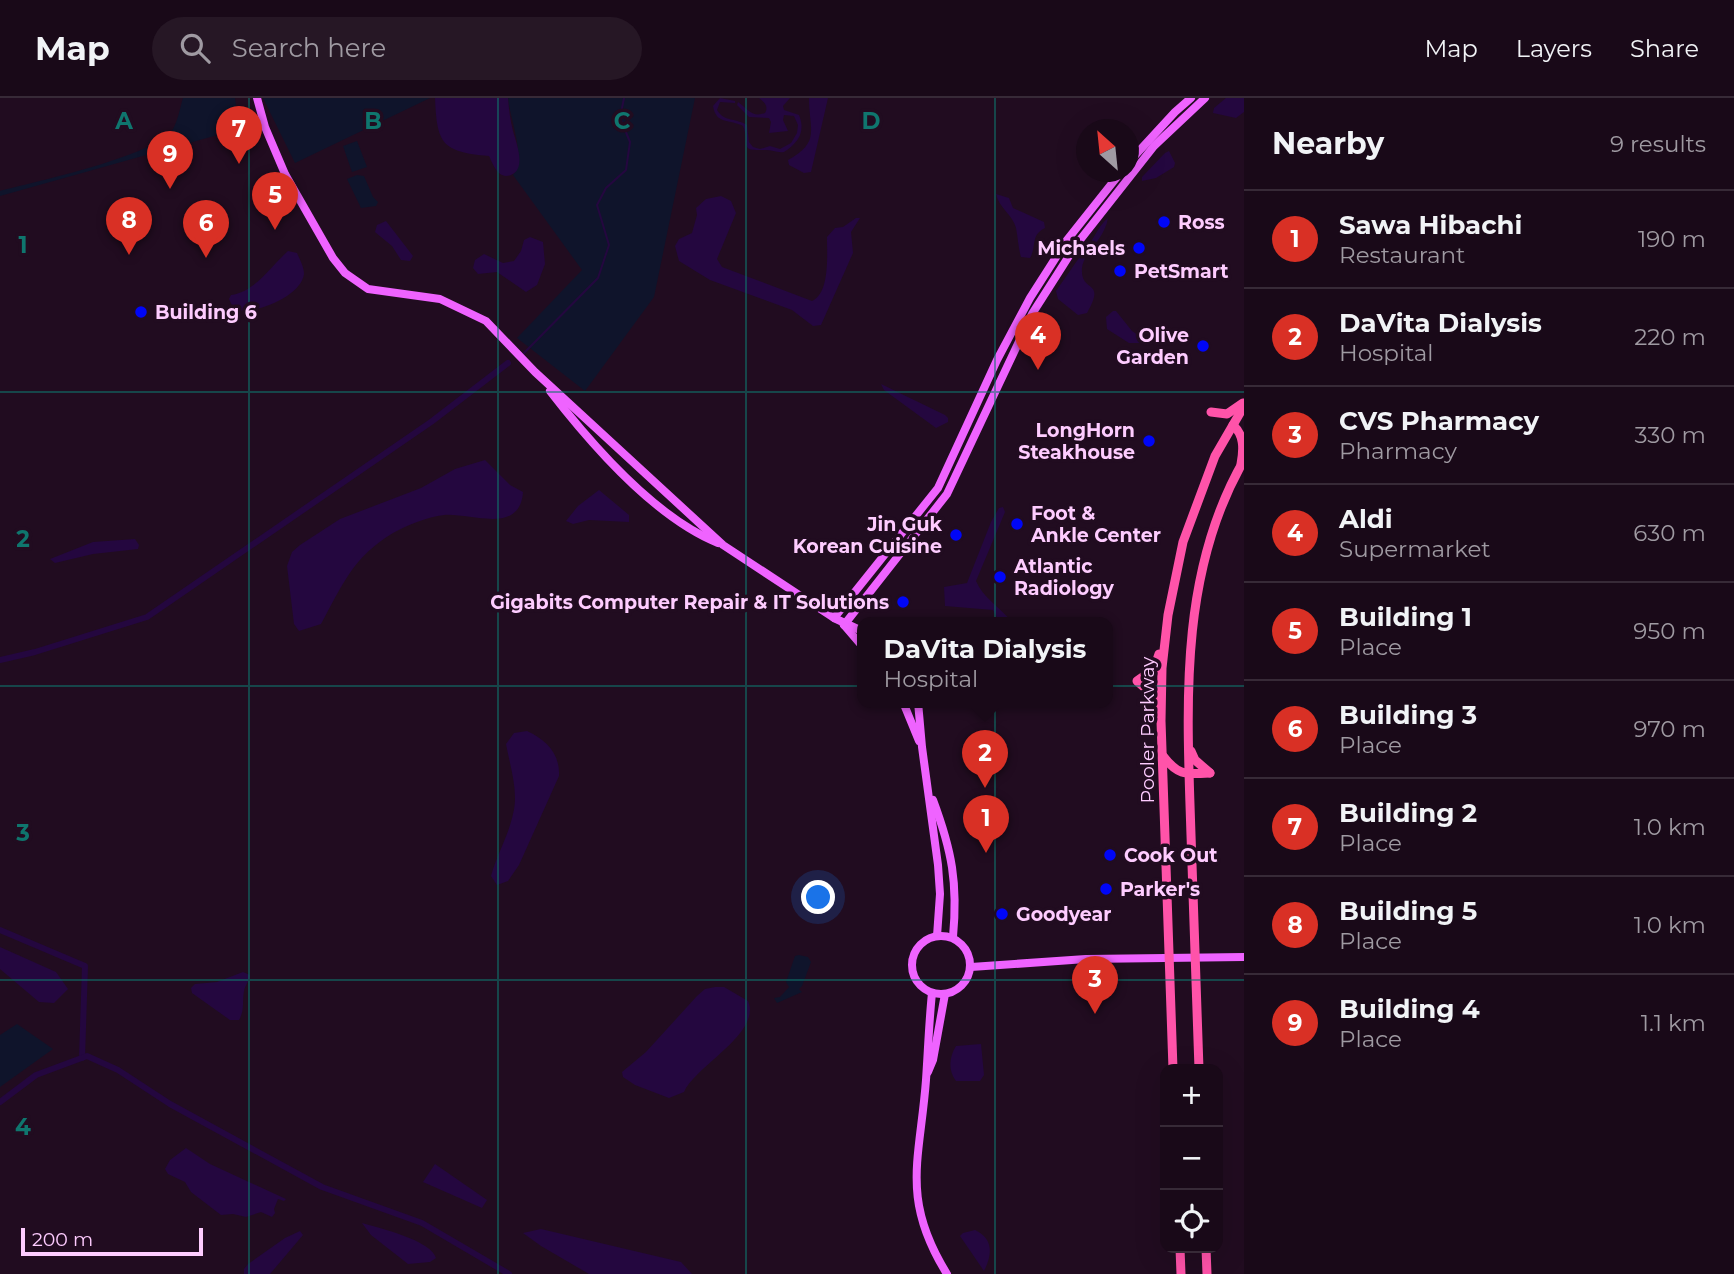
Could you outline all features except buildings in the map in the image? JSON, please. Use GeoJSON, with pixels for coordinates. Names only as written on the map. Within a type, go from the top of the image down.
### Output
{"type":"FeatureCollection","features":[{"type":"Feature","properties":{"kind":"main road"},"geometry":{"type":"LineString","coordinates":[[1210,412],[1227,414],[1244,404]]}},
{"type":"Feature","properties":{"kind":"main road","name":"Pooler Parkway"},"geometry":{"type":"LineString","coordinates":[[1173,1064],[1161,722],[1162,668],[1168,615],[1183,542],[1214,456],[1244,404]]}},
{"type":"Feature","properties":{"kind":"main road"},"geometry":{"type":"LineString","coordinates":[[1233,425],[1244,437],[1243,462]]}},
{"type":"Feature","properties":{"kind":"main road","name":"Pooler Parkway"},"geometry":{"type":"LineString","coordinates":[[1199,1064],[1187,679],[1194,610],[1209,543],[1227,494],[1243,462]]}},
{"type":"Feature","properties":{"kind":"main road"},"geometry":{"type":"LineString","coordinates":[[1161,722],[1151,693],[1137,681],[1154,669],[1158,659],[1161,630],[1168,615]]}},
{"type":"Feature","properties":{"kind":"main road"},"geometry":{"type":"LineString","coordinates":[[1188,741],[1195,760],[1210,773]]}},
{"type":"Feature","properties":{"kind":"main road"},"geometry":{"type":"LineString","coordinates":[[1162,755],[1177,771],[1189,774],[1210,773]]}},
{"type":"Feature","properties":{"kind":"main road"},"geometry":{"type":"LineString","coordinates":[[1190,801],[1197,782],[1210,773]]}},
{"type":"Feature","properties":{"kind":"main road"},"geometry":{"type":"LineString","coordinates":[[1181,1253],[1181,1274]]}},
{"type":"Feature","properties":{"kind":"main road"},"geometry":{"type":"LineString","coordinates":[[1206,1253],[1207,1274]]}},
{"type":"Feature","properties":{"kind":"street"},"geometry":{"type":"LineString","coordinates":[[257,98],[265,127],[285,174],[333,258],[345,273],[368,289],[440,299],[486,321],[535,372],[723,545],[844,625],[857,639]]}},
{"type":"Feature","properties":{"kind":"street"},"geometry":{"type":"LineString","coordinates":[[1139,152],[1191,98]]}},
{"type":"Feature","properties":{"kind":"street"},"geometry":{"type":"LineString","coordinates":[[844,625],[947,494],[1032,314],[1076,245],[1154,146],[1205,98]]}},
{"type":"Feature","properties":{"kind":"street"},"geometry":{"type":"LineString","coordinates":[[834,618],[938,488],[996,362],[1030,298],[1067,240],[1113,182]]}},
{"type":"Feature","properties":{"kind":"street"},"geometry":{"type":"LineString","coordinates":[[535,372],[598,450],[642,491],[681,523],[723,545]]}},
{"type":"Feature","properties":{"kind":"street"},"geometry":{"type":"LineString","coordinates":[[844,625],[857,629]]}},
{"type":"Feature","properties":{"kind":"street"},"geometry":{"type":"LineString","coordinates":[[906,708],[922,747]]}},
{"type":"Feature","properties":{"kind":"street"},"geometry":{"type":"LineString","coordinates":[[919,708],[940,894],[937,936]]}},
{"type":"Feature","properties":{"kind":"street"},"geometry":{"type":"LineString","coordinates":[[930,792],[953,861],[953,937]]}},
{"type":"Feature","properties":{"kind":"street"},"geometry":{"type":"LineString","coordinates":[[953,937],[966,949],[971,967],[963,985],[945,994],[932,993],[915,978],[912,963],[917,948],[929,938],[953,937]]}},
{"type":"Feature","properties":{"kind":"street"},"geometry":{"type":"LineString","coordinates":[[971,967],[1086,959],[1244,957]]}},
{"type":"Feature","properties":{"kind":"street"},"geometry":{"type":"LineString","coordinates":[[932,993],[916,1161],[916,1189],[923,1225],[947,1274]]}},
{"type":"Feature","properties":{"kind":"street"},"geometry":{"type":"LineString","coordinates":[[926,1078],[933,1060],[945,994]]}},
{"type":"Feature","properties":{"kind":"shaded area"},"geometry":{"type":"Polygon","coordinates":[[[183,98],[235,98],[239,129],[0,196],[0,191],[93,167],[144,149],[173,129],[183,98]]]}},
{"type":"Feature","properties":{"kind":"shaded area"},"geometry":{"type":"Polygon","coordinates":[[[263,98],[430,98],[295,163],[263,98]]]}},
{"type":"Feature","properties":{"kind":"shaded area"},"geometry":{"type":"Polygon","coordinates":[[[435,98],[508,98],[519,155],[516,172],[503,175],[489,156],[451,148],[440,135],[435,98]]]}},
{"type":"Feature","properties":{"kind":"shaded area"},"geometry":{"type":"Polygon","coordinates":[[[508,98],[695,98],[654,297],[585,391],[517,338],[582,270],[513,175],[517,168],[518,150],[508,98]]]}},
{"type":"Feature","properties":{"kind":"shaded area"},"geometry":{"type":"Polygon","coordinates":[[[720,98],[735,101],[720,102],[717,110],[727,118],[747,125],[749,142],[753,147],[760,149],[770,146],[780,149],[791,143],[798,125],[794,116],[784,115],[783,120],[788,131],[769,133],[769,118],[749,117],[737,105],[738,102],[750,112],[761,114],[765,113],[766,108],[759,98],[790,98],[783,106],[784,110],[799,115],[801,132],[793,145],[784,152],[748,148],[743,126],[717,116],[713,106],[720,98]]]}},
{"type":"Feature","properties":{"kind":"shaded area"},"geometry":{"type":"Polygon","coordinates":[[[809,98],[828,98],[811,172],[804,173],[789,165],[788,160],[809,141],[809,98]]]}},
{"type":"Feature","properties":{"kind":"shaded area"},"geometry":{"type":"Polygon","coordinates":[[[1226,98],[1244,98],[1244,112],[1236,118],[1213,113],[1214,108],[1226,98]]]}},
{"type":"Feature","properties":{"kind":"shaded area"},"geometry":{"type":"Polygon","coordinates":[[[357,141],[367,167],[352,172],[343,146],[357,141]]]}},
{"type":"Feature","properties":{"kind":"shaded area"},"geometry":{"type":"Polygon","coordinates":[[[1169,151],[1175,163],[1174,167],[1156,178],[1142,181],[1142,177],[1169,151]]]}},
{"type":"Feature","properties":{"kind":"shaded area"},"geometry":{"type":"Polygon","coordinates":[[[357,175],[364,176],[378,202],[376,206],[361,208],[347,179],[357,175]]]}},
{"type":"Feature","properties":{"kind":"shaded area"},"geometry":{"type":"Polygon","coordinates":[[[996,194],[1009,198],[1013,208],[1044,222],[1045,228],[1037,234],[1030,258],[1021,257],[1016,228],[996,194]]]}},
{"type":"Feature","properties":{"kind":"shaded area"},"geometry":{"type":"Polygon","coordinates":[[[721,196],[731,201],[736,213],[717,259],[722,267],[812,301],[818,297],[825,282],[827,237],[835,228],[860,218],[851,232],[853,253],[821,325],[813,326],[792,310],[710,280],[679,261],[675,246],[679,239],[692,233],[696,208],[706,199],[721,196]]]}},
{"type":"Feature","properties":{"kind":"shaded area"},"geometry":{"type":"Polygon","coordinates":[[[1108,218],[1103,233],[1083,262],[1082,276],[1094,290],[1094,295],[1087,313],[1078,315],[1058,299],[1056,291],[1108,218]]]}},
{"type":"Feature","properties":{"kind":"shaded area"},"geometry":{"type":"Polygon","coordinates":[[[386,221],[413,256],[410,261],[401,260],[392,246],[375,232],[377,225],[386,221]]]}},
{"type":"Feature","properties":{"kind":"shaded area"},"geometry":{"type":"Polygon","coordinates":[[[530,237],[543,242],[545,264],[537,285],[526,292],[497,272],[478,274],[473,268],[475,260],[484,254],[503,263],[514,261],[524,240],[530,237]]]}},
{"type":"Feature","properties":{"kind":"shaded area"},"geometry":{"type":"Polygon","coordinates":[[[288,251],[297,253],[304,271],[295,290],[264,307],[234,310],[229,299],[231,295],[255,284],[288,251]]]}},
{"type":"Feature","properties":{"kind":"shaded area"},"geometry":{"type":"Polygon","coordinates":[[[1113,311],[1145,340],[1142,343],[1129,343],[1107,329],[1106,317],[1113,311]]]}},
{"type":"Feature","properties":{"kind":"shaded area"},"geometry":{"type":"Polygon","coordinates":[[[881,384],[945,415],[948,422],[936,428],[884,390],[881,384]]]}},
{"type":"Feature","properties":{"kind":"shaded area"},"geometry":{"type":"Polygon","coordinates":[[[485,460],[510,485],[523,492],[520,505],[513,513],[504,518],[493,519],[438,516],[393,533],[358,562],[321,624],[299,631],[294,624],[287,566],[292,552],[340,519],[421,488],[455,469],[485,460]]]}},
{"type":"Feature","properties":{"kind":"shaded area"},"geometry":{"type":"Polygon","coordinates":[[[599,490],[629,515],[629,522],[589,520],[573,524],[566,521],[578,506],[599,490]]]}},
{"type":"Feature","properties":{"kind":"shaded area"},"geometry":{"type":"Polygon","coordinates":[[[1003,507],[1005,512],[976,581],[1007,617],[996,617],[993,610],[945,606],[944,587],[967,583],[999,508],[1003,507]]]}},
{"type":"Feature","properties":{"kind":"shaded area"},"geometry":{"type":"Polygon","coordinates":[[[135,539],[139,545],[138,549],[93,554],[55,563],[50,559],[93,542],[135,539]]]}},
{"type":"Feature","properties":{"kind":"shaded area"},"geometry":{"type":"Polygon","coordinates":[[[527,731],[550,748],[557,761],[559,776],[519,865],[508,881],[497,885],[491,876],[515,806],[506,744],[514,733],[527,731]]]}},
{"type":"Feature","properties":{"kind":"shaded area"},"geometry":{"type":"Polygon","coordinates":[[[0,947],[56,972],[68,989],[54,1003],[39,1002],[0,969],[0,947]]]}},
{"type":"Feature","properties":{"kind":"shaded area"},"geometry":{"type":"Polygon","coordinates":[[[795,956],[808,957],[811,962],[799,989],[802,992],[777,1003],[774,998],[780,997],[789,987],[786,982],[795,956]]]}},
{"type":"Feature","properties":{"kind":"shaded area"},"geometry":{"type":"Polygon","coordinates":[[[243,972],[250,975],[239,1020],[230,1020],[192,993],[191,988],[195,984],[217,982],[243,972]]]}},
{"type":"Feature","properties":{"kind":"shaded area"},"geometry":{"type":"Polygon","coordinates":[[[724,987],[748,1001],[750,1013],[737,1037],[690,1082],[684,1092],[669,1098],[635,1085],[623,1077],[622,1072],[646,1052],[697,996],[705,989],[724,987]]]}},
{"type":"Feature","properties":{"kind":"shaded area"},"geometry":{"type":"Polygon","coordinates":[[[17,1024],[53,1049],[0,1087],[0,1035],[17,1024]]]}},
{"type":"Feature","properties":{"kind":"shaded area"},"geometry":{"type":"Polygon","coordinates":[[[981,1044],[984,1075],[980,1081],[956,1081],[950,1064],[956,1046],[981,1044]]]}},
{"type":"Feature","properties":{"kind":"shaded area"},"geometry":{"type":"Polygon","coordinates":[[[186,1148],[210,1164],[286,1199],[278,1199],[272,1217],[261,1212],[246,1217],[221,1215],[191,1192],[185,1182],[168,1174],[165,1169],[170,1160],[186,1148]]]}},
{"type":"Feature","properties":{"kind":"shaded area"},"geometry":{"type":"Polygon","coordinates":[[[435,1164],[487,1200],[482,1208],[423,1182],[435,1164]]]}},
{"type":"Feature","properties":{"kind":"shaded area"},"geometry":{"type":"Polygon","coordinates":[[[362,1223],[415,1240],[436,1258],[430,1262],[408,1264],[371,1235],[362,1223]]]}},
{"type":"Feature","properties":{"kind":"shaded area"},"geometry":{"type":"Polygon","coordinates":[[[541,1229],[681,1262],[692,1274],[589,1274],[523,1233],[541,1229]]]}},
{"type":"Feature","properties":{"kind":"shaded area"},"geometry":{"type":"Polygon","coordinates":[[[975,1230],[986,1238],[990,1248],[984,1271],[960,1236],[975,1230]]]}},
{"type":"Feature","properties":{"kind":"shaded area"},"geometry":{"type":"Polygon","coordinates":[[[300,1231],[303,1235],[270,1274],[244,1274],[248,1264],[285,1238],[300,1231]]]}},
{"type":"Feature","properties":{"kind":"waterway"},"geometry":{"type":"LineString","coordinates":[[524,353],[598,278],[609,245],[597,205],[606,188],[626,170],[630,142],[620,118],[624,98]]}},
{"type":"Feature","properties":{"kind":"waterway"},"geometry":{"type":"LineString","coordinates":[[0,660],[35,652],[147,617],[431,422],[508,363]]}},
{"type":"Feature","properties":{"kind":"waterway"},"geometry":{"type":"LineString","coordinates":[[0,930],[85,966],[82,1058]]}},
{"type":"Feature","properties":{"kind":"waterway"},"geometry":{"type":"LineString","coordinates":[[0,1102],[36,1075],[87,1056],[118,1070],[170,1104],[322,1187],[422,1223],[509,1274]]}},
{"type":"Feature","properties":{"kind":"place","name":"Building 2"},"geometry":{"type":"Point","coordinates":[239,164]}},
{"type":"Feature","properties":{"kind":"place","name":"Building 4"},"geometry":{"type":"Point","coordinates":[170,189]}},
{"type":"Feature","properties":{"kind":"place","name":"Ross"},"geometry":{"type":"Point","coordinates":[1164,222]}},
{"type":"Feature","properties":{"kind":"place","name":"Building 1"},"geometry":{"type":"Point","coordinates":[275,230]}},
{"type":"Feature","properties":{"kind":"place","name":"Michaels"},"geometry":{"type":"Point","coordinates":[1139,248]}},
{"type":"Feature","properties":{"kind":"place","name":"Building 5"},"geometry":{"type":"Point","coordinates":[129,255]}},
{"type":"Feature","properties":{"kind":"place","name":"Building 3"},"geometry":{"type":"Point","coordinates":[206,258]}},
{"type":"Feature","properties":{"kind":"place","name":"PetSmart"},"geometry":{"type":"Point","coordinates":[1120,271]}},
{"type":"Feature","properties":{"kind":"place","name":"Building 6"},"geometry":{"type":"Point","coordinates":[141,312]}},
{"type":"Feature","properties":{"kind":"place","name":"Olive Garden"},"geometry":{"type":"Point","coordinates":[1203,346]}},
{"type":"Feature","properties":{"kind":"place","name":"Aldi"},"geometry":{"type":"Point","coordinates":[1038,370]}},
{"type":"Feature","properties":{"kind":"place","name":"LongHorn Steakhouse"},"geometry":{"type":"Point","coordinates":[1149,441]}},
{"type":"Feature","properties":{"kind":"place","name":"Foot & Ankle Center"},"geometry":{"type":"Point","coordinates":[1017,524]}},
{"type":"Feature","properties":{"kind":"place","name":"Jin Guk Korean Cuisine"},"geometry":{"type":"Point","coordinates":[956,535]}},
{"type":"Feature","properties":{"kind":"place","name":"Atlantic Radiology"},"geometry":{"type":"Point","coordinates":[1000,577]}},
{"type":"Feature","properties":{"kind":"place","name":"Gigabits Computer Repair & IT Solutions"},"geometry":{"type":"Point","coordinates":[903,602]}},
{"type":"Feature","properties":{"kind":"place","name":"DaVita Dialysis"},"geometry":{"type":"Point","coordinates":[985,788]}},
{"type":"Feature","properties":{"kind":"place","name":"Sawa Hibachi"},"geometry":{"type":"Point","coordinates":[986,853]}},
{"type":"Feature","properties":{"kind":"place","name":"Cook Out"},"geometry":{"type":"Point","coordinates":[1110,855]}},
{"type":"Feature","properties":{"kind":"place","name":"Parker's"},"geometry":{"type":"Point","coordinates":[1106,889]}},
{"type":"Feature","properties":{"kind":"place","name":"Goodyear"},"geometry":{"type":"Point","coordinates":[1002,914]}},
{"type":"Feature","properties":{"kind":"place","name":"CVS Pharmacy"},"geometry":{"type":"Point","coordinates":[1095,1014]}}]}
